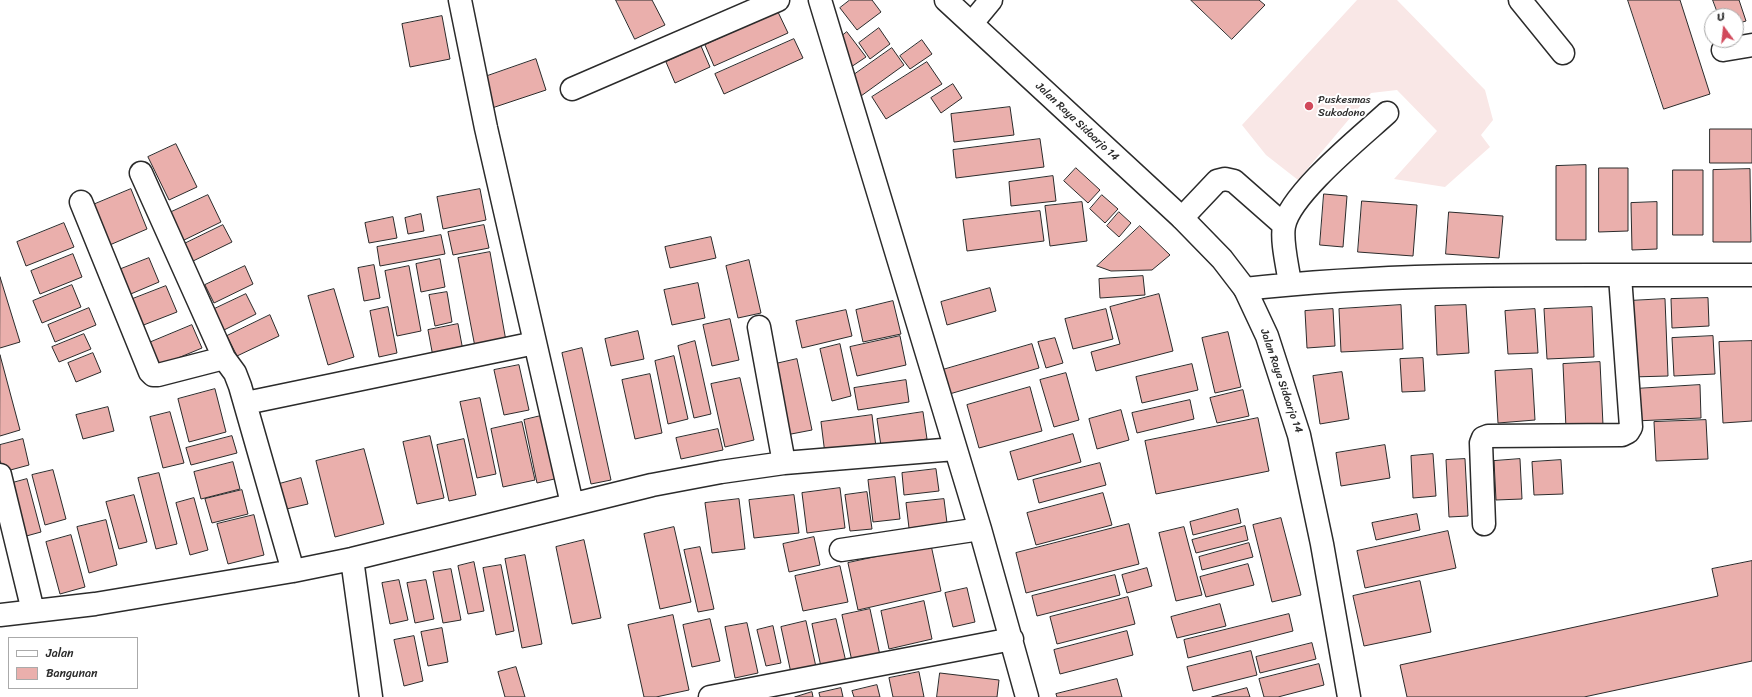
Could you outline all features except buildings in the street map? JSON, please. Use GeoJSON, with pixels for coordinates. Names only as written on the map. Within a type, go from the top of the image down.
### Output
{"type":"FeatureCollection","features":[{"type":"Feature","properties":{"kind":"street"},"geometry":{"type":"LineString","coordinates":[[460,0],[486,128],[572,504]]}},
{"type":"Feature","properties":{"kind":"street"},"geometry":{"type":"LineString","coordinates":[[572,89],[778,0]]}},
{"type":"Feature","properties":{"kind":"street"},"geometry":{"type":"LineString","coordinates":[[820,0],[980,529],[1027,697]]}},
{"type":"Feature","properties":{"kind":"street","name":"Jalan Raya Sidoarjo 14"},"geometry":{"type":"LineString","coordinates":[[946,0],[1182,218],[1222,259],[1245,289],[1267,336],[1300,435],[1350,697]]}},
{"type":"Feature","properties":{"kind":"street"},"geometry":{"type":"LineString","coordinates":[[972,23],[991,0]]}},
{"type":"Feature","properties":{"kind":"street"},"geometry":{"type":"LineString","coordinates":[[1520,0],[1563,53]]}},
{"type":"Feature","properties":{"kind":"street"},"geometry":{"type":"LineString","coordinates":[[1723,50],[1752,45]]}},
{"type":"Feature","properties":{"kind":"street"},"geometry":{"type":"LineString","coordinates":[[1290,284],[1284,225],[1293,206],[1319,175],[1387,113]]}},
{"type":"Feature","properties":{"kind":"street"},"geometry":{"type":"LineString","coordinates":[[141,173],[224,358],[235,373],[246,403],[293,571]]}},
{"type":"Feature","properties":{"kind":"street"},"geometry":{"type":"LineString","coordinates":[[1182,218],[1217,181],[1226,179],[1234,181],[1284,225]]}},
{"type":"Feature","properties":{"kind":"street"},"geometry":{"type":"LineString","coordinates":[[81,202],[150,372],[153,375],[224,358]]}},
{"type":"Feature","properties":{"kind":"street"},"geometry":{"type":"LineString","coordinates":[[1245,289],[1290,284],[1411,277],[1560,274],[1620,276],[1752,275]]}},
{"type":"Feature","properties":{"kind":"street"},"geometry":{"type":"LineString","coordinates":[[1484,524],[1481,443],[1483,438],[1488,436],[1622,435],[1628,432],[1631,427],[1620,276]]}},
{"type":"Feature","properties":{"kind":"street"},"geometry":{"type":"LineString","coordinates":[[759,327],[784,463]]}},
{"type":"Feature","properties":{"kind":"street"},"geometry":{"type":"LineString","coordinates":[[246,403],[535,344]]}},
{"type":"Feature","properties":{"kind":"street"},"geometry":{"type":"LineString","coordinates":[[0,615],[94,604],[293,571],[352,559],[652,485],[721,472],[784,463],[955,449]]}},
{"type":"Feature","properties":{"kind":"street"},"geometry":{"type":"LineString","coordinates":[[0,476],[33,611]]}},
{"type":"Feature","properties":{"kind":"street"},"geometry":{"type":"LineString","coordinates":[[841,550],[980,529]]}},
{"type":"Feature","properties":{"kind":"street"},"geometry":{"type":"LineString","coordinates":[[352,559],[371,697]]}},
{"type":"Feature","properties":{"kind":"street"},"geometry":{"type":"LineString","coordinates":[[710,697],[1012,639]]}},
{"type":"Feature","properties":{"kind":"shaded area","name":"Puskesmas Sukodono"},"geometry":{"type":"Polygon","coordinates":[[[1357,0],[1397,0],[1485,90],[1493,120],[1481,135],[1490,147],[1445,187],[1394,179],[1437,131],[1397,90],[1371,93],[1298,180],[1266,155],[1242,125],[1357,0]]]}},
{"type":"Feature","properties":{"kind":"place","name":"Puskesmas Sukodono"},"geometry":{"type":"Point","coordinates":[1309,106]}}]}
